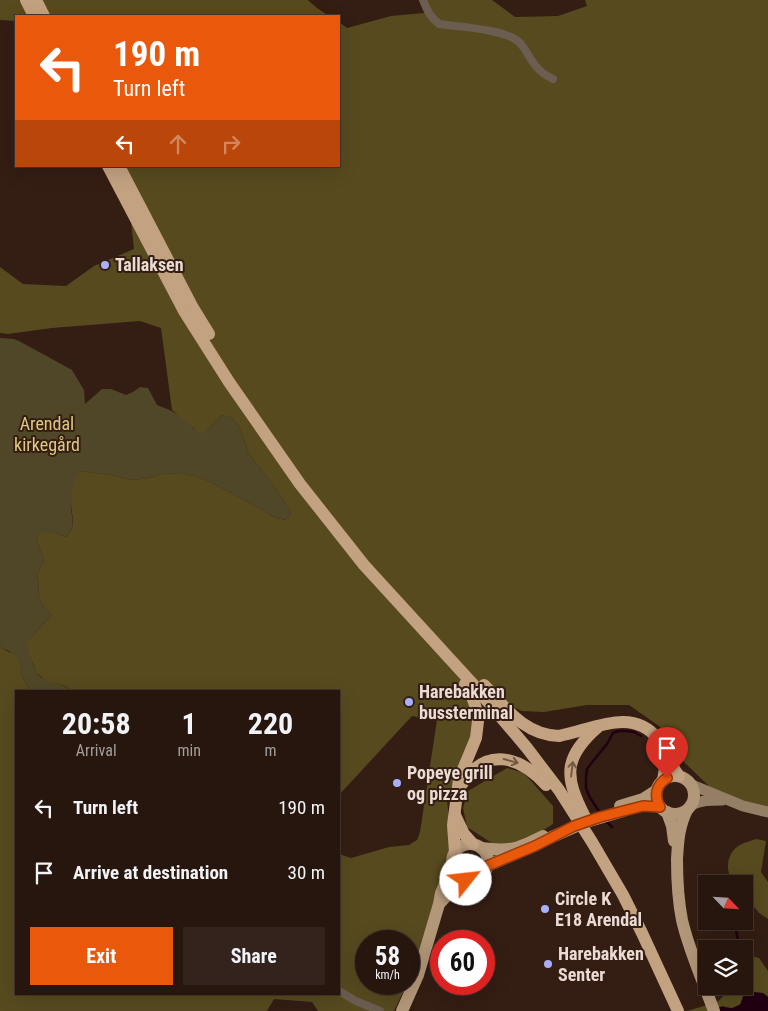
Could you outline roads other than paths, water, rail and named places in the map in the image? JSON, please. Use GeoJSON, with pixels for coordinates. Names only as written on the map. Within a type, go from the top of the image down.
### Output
{"type":"FeatureCollection","features":[{"type":"Feature","properties":{"kind":"highway"},"geometry":{"type":"LineString","coordinates":[[26,0],[34,15]]}},
{"type":"Feature","properties":{"kind":"highway"},"geometry":{"type":"LineString","coordinates":[[36,0],[44,15]]}},
{"type":"Feature","properties":{"kind":"highway"},"geometry":{"type":"LineString","coordinates":[[109,167],[184,311],[229,382],[300,484],[364,565],[471,682],[527,748],[592,836]]}},
{"type":"Feature","properties":{"kind":"highway"},"geometry":{"type":"LineString","coordinates":[[120,167],[193,308],[235,378],[312,487],[370,560],[413,609],[520,723],[540,734],[550,736],[559,736],[620,721],[635,723],[656,736],[679,776]]}},
{"type":"Feature","properties":{"kind":"highway"},"geometry":{"type":"LineString","coordinates":[[430,638],[470,692],[477,712],[476,738],[459,779],[454,806],[454,852]]}},
{"type":"Feature","properties":{"kind":"highway"},"geometry":{"type":"LineString","coordinates":[[477,678],[563,788],[628,893],[677,1003],[684,1011]]}},
{"type":"Feature","properties":{"kind":"highway"},"geometry":{"type":"LineString","coordinates":[[592,836],[575,798],[570,773],[580,745],[599,726]]}},
{"type":"Feature","properties":{"kind":"highway"},"geometry":{"type":"LineString","coordinates":[[660,785],[665,767],[664,748]]}},
{"type":"Feature","properties":{"kind":"highway"},"geometry":{"type":"LineString","coordinates":[[458,790],[468,774],[484,762],[510,759],[538,775],[592,836]]}},
{"type":"Feature","properties":{"kind":"highway"},"geometry":{"type":"LineString","coordinates":[[455,815],[464,834],[477,846]]}},
{"type":"Feature","properties":{"kind":"main road"},"geometry":{"type":"LineString","coordinates":[[402,1011],[424,957],[441,893],[452,867],[454,852],[463,845],[499,850],[512,849],[643,799],[671,776],[685,778],[692,785],[751,809],[768,812]]}},
{"type":"Feature","properties":{"kind":"main road"},"geometry":{"type":"LineString","coordinates":[[660,785],[657,800],[664,809],[672,826],[674,837],[674,886],[677,913],[683,938],[712,1011]]}},
{"type":"Feature","properties":{"kind":"main road"},"geometry":{"type":"LineString","coordinates":[[692,785],[694,795],[681,825],[678,842],[678,886],[683,921],[696,969]]}},
{"type":"Feature","properties":{"kind":"main road"},"geometry":{"type":"LineString","coordinates":[[621,808],[648,806],[664,809],[676,814],[682,813],[699,801],[727,800]]}},
{"type":"Feature","properties":{"kind":"main road"},"geometry":{"type":"LineString","coordinates":[[487,866],[513,855],[544,838]]}},
{"type":"Feature","properties":{"kind":"main road"},"geometry":{"type":"LineString","coordinates":[[439,904],[454,888],[466,880],[479,877],[485,870],[487,866],[486,856],[477,846]]}},
{"type":"Feature","properties":{"kind":"main road"},"geometry":{"type":"LineString","coordinates":[[452,867],[458,875],[466,880]]}},
{"type":"Feature","properties":{"kind":"street"},"geometry":{"type":"LineString","coordinates":[[423,0],[432,19],[439,24],[496,32],[516,39],[535,66],[542,73],[553,79]]}},
{"type":"Feature","properties":{"kind":"street"},"geometry":{"type":"LineString","coordinates":[[340,992],[380,1011]]}},
{"type":"Feature","properties":{"kind":"waterway"},"geometry":{"type":"LineString","coordinates":[[600,813],[586,788],[587,769],[607,744],[613,733],[626,731],[634,732],[641,736]]}},
{"type":"Feature","properties":{"kind":"waterway"},"geometry":{"type":"LineString","coordinates":[[606,821],[612,827]]}},
{"type":"Feature","properties":{"kind":"waterway"},"geometry":{"type":"LineString","coordinates":[[736,930],[738,940]]}},
{"type":"Feature","properties":{"kind":"place","name":"Tallaksen"},"geometry":{"type":"Point","coordinates":[105,265]}},
{"type":"Feature","properties":{"kind":"place","name":"Harebakken bussterminal"},"geometry":{"type":"Point","coordinates":[409,702]}},
{"type":"Feature","properties":{"kind":"place","name":"Popeye grill og pizza"},"geometry":{"type":"Point","coordinates":[397,783]}},
{"type":"Feature","properties":{"kind":"place","name":"Circle K E18 Arendal"},"geometry":{"type":"Point","coordinates":[545,909]}},
{"type":"Feature","properties":{"kind":"place","name":"Harebakken Senter"},"geometry":{"type":"Point","coordinates":[548,964]}},
{"type":"Feature","properties":{"kind":"park label","name":"Arendal kirkegård"},"geometry":{"type":"Point","coordinates":[47,434]}}]}
